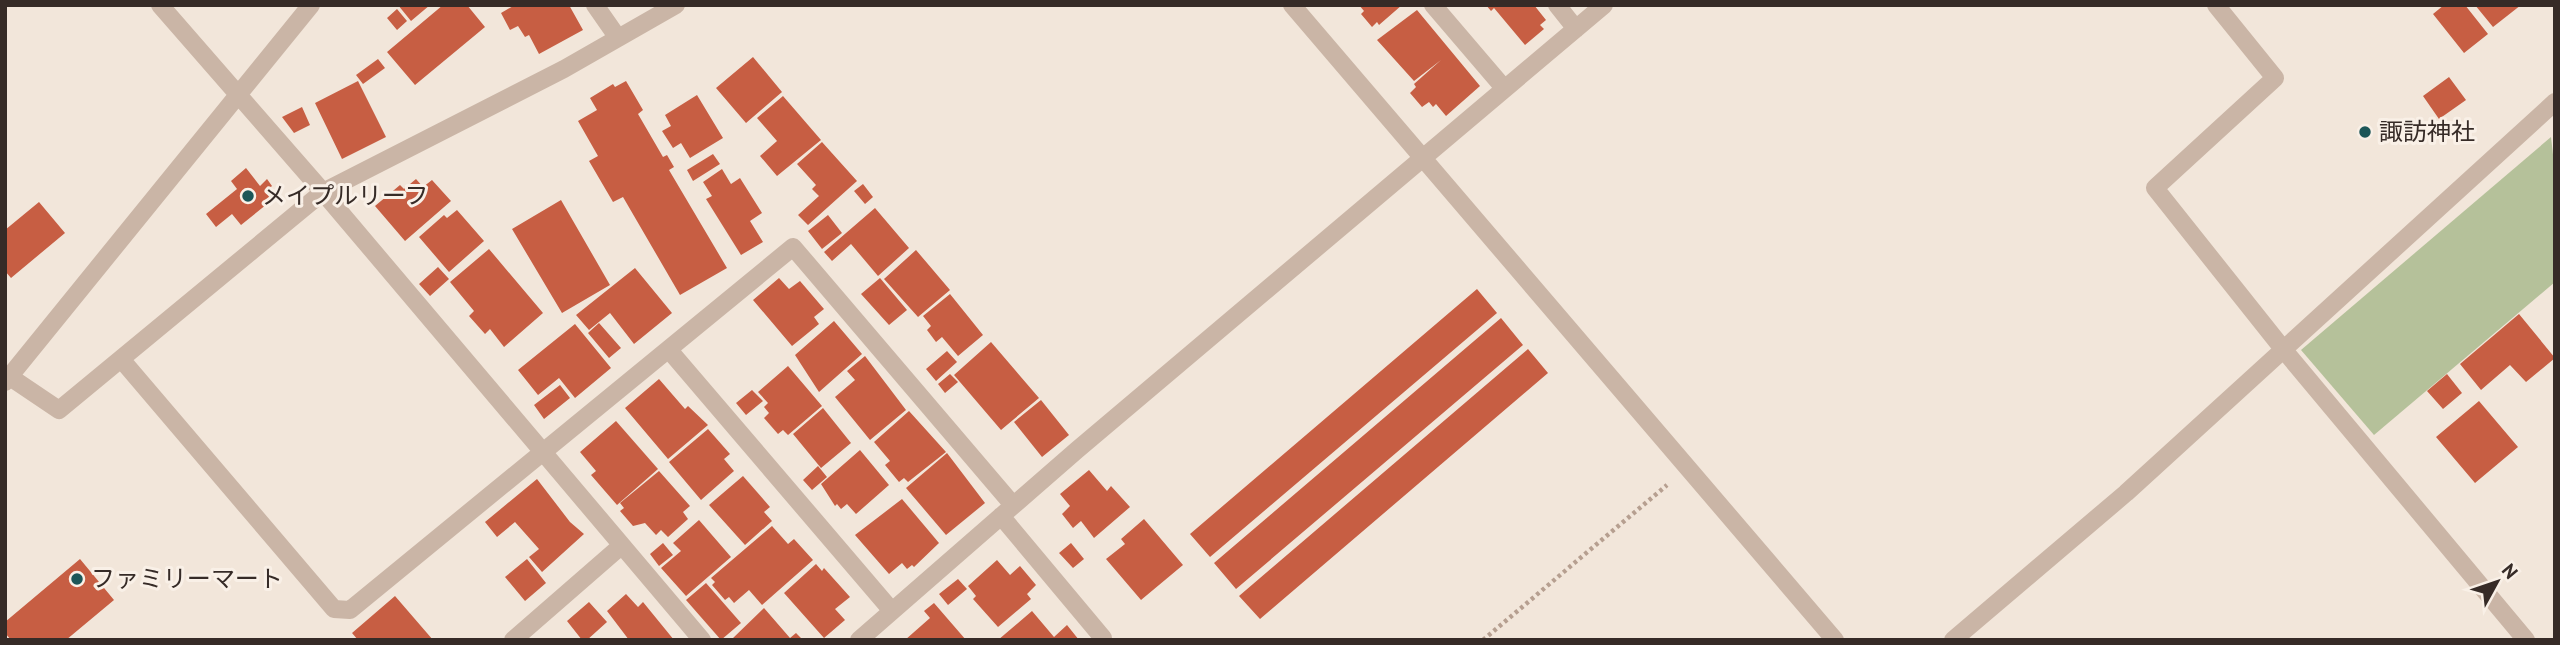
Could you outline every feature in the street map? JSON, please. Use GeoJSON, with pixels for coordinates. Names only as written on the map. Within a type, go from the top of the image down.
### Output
{"type":"FeatureCollection","features":[{"type":"Feature","properties":{"kind":"street"},"geometry":{"type":"LineString","coordinates":[[160,5],[237,97],[323,192],[702,640]]}},
{"type":"Feature","properties":{"kind":"street"},"geometry":{"type":"LineString","coordinates":[[311,5],[8,379],[59,410],[323,192],[676,5]]}},
{"type":"Feature","properties":{"kind":"street"},"geometry":{"type":"LineString","coordinates":[[595,5],[618,38]]}},
{"type":"Feature","properties":{"kind":"street"},"geometry":{"type":"LineString","coordinates":[[1292,5],[1835,640]]}},
{"type":"Feature","properties":{"kind":"street"},"geometry":{"type":"LineString","coordinates":[[1433,5],[1504,89]]}},
{"type":"Feature","properties":{"kind":"street"},"geometry":{"type":"LineString","coordinates":[[1557,5],[1576,29]]}},
{"type":"Feature","properties":{"kind":"street"},"geometry":{"type":"LineString","coordinates":[[859,640],[1007,510],[1604,5]]}},
{"type":"Feature","properties":{"kind":"street"},"geometry":{"type":"LineString","coordinates":[[2216,5],[2275,78],[2155,188],[2283,349],[2526,640]]}},
{"type":"Feature","properties":{"kind":"street"},"geometry":{"type":"LineString","coordinates":[[1953,640],[2126,493],[2555,102]]}},
{"type":"Feature","properties":{"kind":"street"},"geometry":{"type":"LineString","coordinates":[[121,359],[334,609],[350,610],[793,247],[1007,510],[1103,638]]}},
{"type":"Feature","properties":{"kind":"street"},"geometry":{"type":"LineString","coordinates":[[669,350],[892,611]]}},
{"type":"Feature","properties":{"kind":"street"},"geometry":{"type":"LineString","coordinates":[[513,640],[621,546]]}},
{"type":"Feature","properties":{"kind":"path"},"geometry":{"type":"LineString","coordinates":[[1483,640],[1687,468]]}},
{"type":"Feature","properties":{"kind":"green space"},"geometry":{"type":"Polygon","coordinates":[[[2551,137],[2555,172],[2555,282],[2374,435],[2301,350],[2551,137]]]}},
{"type":"Feature","properties":{"kind":"building"},"geometry":{"type":"Polygon","coordinates":[[[398,5],[430,5],[411,21],[398,5]]]}},
{"type":"Feature","properties":{"kind":"building"},"geometry":{"type":"Polygon","coordinates":[[[443,5],[467,5],[485,27],[415,85],[387,52],[443,5]]]}},
{"type":"Feature","properties":{"kind":"building"},"geometry":{"type":"Polygon","coordinates":[[[515,5],[569,5],[583,30],[539,54],[529,35],[525,37],[518,26],[510,30],[501,13],[515,5]]]}},
{"type":"Feature","properties":{"kind":"building"},"geometry":{"type":"Polygon","coordinates":[[[1359,5],[1402,5],[1379,25],[1377,22],[1372,27],[1361,14],[1364,11],[1359,5]]]}},
{"type":"Feature","properties":{"kind":"building"},"geometry":{"type":"Polygon","coordinates":[[[1486,5],[1534,5],[1546,20],[1540,25],[1544,29],[1525,45],[1494,8],[1491,11],[1486,5]]]}},
{"type":"Feature","properties":{"kind":"building"},"geometry":{"type":"Polygon","coordinates":[[[2444,5],[2465,5],[2488,34],[2464,53],[2433,14],[2444,5]]]}},
{"type":"Feature","properties":{"kind":"building"},"geometry":{"type":"Polygon","coordinates":[[[2475,5],[2521,5],[2493,27],[2475,5]]]}},
{"type":"Feature","properties":{"kind":"building"},"geometry":{"type":"Polygon","coordinates":[[[397,9],[407,21],[397,30],[387,18],[397,9]]]}},
{"type":"Feature","properties":{"kind":"building"},"geometry":{"type":"Polygon","coordinates":[[[1417,10],[1480,86],[1446,116],[1436,104],[1433,107],[1429,102],[1422,107],[1410,93],[1416,87],[1414,84],[1441,60],[1414,81],[1377,40],[1417,10]]]}},
{"type":"Feature","properties":{"kind":"building"},"geometry":{"type":"Polygon","coordinates":[[[753,57],[782,92],[746,123],[716,88],[753,57]]]}},
{"type":"Feature","properties":{"kind":"building"},"geometry":{"type":"Polygon","coordinates":[[[378,59],[385,68],[363,84],[356,75],[378,59]]]}},
{"type":"Feature","properties":{"kind":"building"},"geometry":{"type":"Polygon","coordinates":[[[2449,77],[2466,100],[2439,119],[2423,96],[2449,77]]]}},
{"type":"Feature","properties":{"kind":"building"},"geometry":{"type":"Polygon","coordinates":[[[358,81],[386,137],[342,159],[315,103],[358,81]]]}},
{"type":"Feature","properties":{"kind":"building"},"geometry":{"type":"Polygon","coordinates":[[[626,81],[643,110],[638,114],[663,157],[667,155],[674,167],[669,170],[727,268],[680,295],[623,197],[613,202],[589,161],[598,156],[578,121],[597,110],[590,98],[613,84],[615,87],[626,81]]]}},
{"type":"Feature","properties":{"kind":"building"},"geometry":{"type":"Polygon","coordinates":[[[697,95],[723,138],[690,158],[681,143],[673,148],[662,131],[671,126],[665,115],[697,95]]]}},
{"type":"Feature","properties":{"kind":"building"},"geometry":{"type":"Polygon","coordinates":[[[783,96],[821,140],[777,176],[760,156],[777,141],[757,118],[783,96]]]}},
{"type":"Feature","properties":{"kind":"building"},"geometry":{"type":"Polygon","coordinates":[[[302,107],[310,125],[294,133],[282,117],[302,107]]]}},
{"type":"Feature","properties":{"kind":"building"},"geometry":{"type":"Polygon","coordinates":[[[822,142],[857,181],[808,225],[798,215],[819,196],[812,189],[816,185],[797,164],[822,142]]]}},
{"type":"Feature","properties":{"kind":"building"},"geometry":{"type":"Polygon","coordinates":[[[713,154],[720,164],[693,181],[687,170],[713,154]]]}},
{"type":"Feature","properties":{"kind":"building","name":"メイプルリーフ"},"geometry":{"type":"Polygon","coordinates":[[[246,168],[260,186],[267,179],[272,186],[265,192],[272,200],[241,225],[232,214],[216,227],[206,214],[237,189],[231,181],[246,168]]]}},
{"type":"Feature","properties":{"kind":"building"},"geometry":{"type":"Polygon","coordinates":[[[722,169],[731,184],[740,178],[762,213],[750,221],[763,242],[741,255],[706,199],[712,196],[703,182],[722,169]]]}},
{"type":"Feature","properties":{"kind":"building"},"geometry":{"type":"Polygon","coordinates":[[[416,179],[423,187],[432,180],[451,201],[405,241],[375,206],[400,185],[404,189],[416,179]]]}},
{"type":"Feature","properties":{"kind":"building"},"geometry":{"type":"Polygon","coordinates":[[[863,184],[873,197],[865,204],[854,191],[863,184]]]}},
{"type":"Feature","properties":{"kind":"building"},"geometry":{"type":"Polygon","coordinates":[[[561,200],[610,285],[562,313],[512,229],[561,200]]]}},
{"type":"Feature","properties":{"kind":"building"},"geometry":{"type":"Polygon","coordinates":[[[39,202],[65,233],[11,278],[5,271],[5,230],[39,202]]]}},
{"type":"Feature","properties":{"kind":"building"},"geometry":{"type":"Polygon","coordinates":[[[875,208],[909,248],[878,276],[851,244],[832,261],[824,252],[875,208]]]}},
{"type":"Feature","properties":{"kind":"building"},"geometry":{"type":"Polygon","coordinates":[[[457,210],[484,241],[449,272],[419,237],[444,215],[447,218],[457,210]]]}},
{"type":"Feature","properties":{"kind":"building"},"geometry":{"type":"Polygon","coordinates":[[[828,215],[842,233],[822,249],[808,231],[828,215]]]}},
{"type":"Feature","properties":{"kind":"building"},"geometry":{"type":"Polygon","coordinates":[[[489,249],[543,313],[504,347],[490,329],[485,334],[469,316],[474,311],[450,282],[489,249]]]}},
{"type":"Feature","properties":{"kind":"building"},"geometry":{"type":"Polygon","coordinates":[[[916,250],[950,290],[918,317],[884,279],[916,250]]]}},
{"type":"Feature","properties":{"kind":"building"},"geometry":{"type":"Polygon","coordinates":[[[438,267],[449,279],[430,296],[419,284],[438,267]]]}},
{"type":"Feature","properties":{"kind":"building"},"geometry":{"type":"Polygon","coordinates":[[[635,268],[672,313],[634,344],[610,313],[589,330],[576,315],[635,268]]]}},
{"type":"Feature","properties":{"kind":"building"},"geometry":{"type":"Polygon","coordinates":[[[779,278],[789,289],[800,281],[824,309],[814,317],[819,324],[792,346],[753,300],[779,278]]]}},
{"type":"Feature","properties":{"kind":"building"},"geometry":{"type":"Polygon","coordinates":[[[880,278],[907,310],[889,325],[861,294],[880,278]]]}},
{"type":"Feature","properties":{"kind":"building"},"geometry":{"type":"Polygon","coordinates":[[[1477,289],[1497,313],[1210,557],[1190,534],[1477,289]]]}},
{"type":"Feature","properties":{"kind":"building"},"geometry":{"type":"Polygon","coordinates":[[[950,294],[983,335],[958,356],[942,337],[936,342],[927,330],[931,326],[923,316],[950,294]]]}},
{"type":"Feature","properties":{"kind":"building"},"geometry":{"type":"Polygon","coordinates":[[[2519,314],[2555,358],[2526,382],[2510,365],[2481,390],[2460,364],[2519,314]]]}},
{"type":"Feature","properties":{"kind":"building"},"geometry":{"type":"Polygon","coordinates":[[[1501,318],[1523,345],[1236,589],[1214,563],[1501,318]]]}},
{"type":"Feature","properties":{"kind":"building"},"geometry":{"type":"Polygon","coordinates":[[[834,321],[862,354],[819,392],[795,355],[834,321]]]}},
{"type":"Feature","properties":{"kind":"building"},"geometry":{"type":"Polygon","coordinates":[[[599,323],[621,348],[609,358],[588,333],[599,323]]]}},
{"type":"Feature","properties":{"kind":"building"},"geometry":{"type":"Polygon","coordinates":[[[575,324],[611,368],[575,398],[559,378],[538,395],[518,370],[575,324]]]}},
{"type":"Feature","properties":{"kind":"building"},"geometry":{"type":"Polygon","coordinates":[[[991,342],[1039,398],[1001,430],[954,375],[991,342]]]}},
{"type":"Feature","properties":{"kind":"building"},"geometry":{"type":"Polygon","coordinates":[[[1528,349],[1548,373],[1260,619],[1239,596],[1528,349]]]}},
{"type":"Feature","properties":{"kind":"building"},"geometry":{"type":"Polygon","coordinates":[[[947,351],[957,362],[936,381],[926,369],[947,351]]]}},
{"type":"Feature","properties":{"kind":"building"},"geometry":{"type":"Polygon","coordinates":[[[865,356],[906,410],[870,440],[835,397],[855,380],[847,371],[865,356]]]}},
{"type":"Feature","properties":{"kind":"building"},"geometry":{"type":"Polygon","coordinates":[[[788,366],[822,406],[788,435],[783,430],[778,434],[764,418],[769,413],[764,407],[768,403],[758,392],[788,366]]]}},
{"type":"Feature","properties":{"kind":"building"},"geometry":{"type":"Polygon","coordinates":[[[950,374],[958,382],[945,393],[938,384],[950,374]]]}},
{"type":"Feature","properties":{"kind":"building"},"geometry":{"type":"Polygon","coordinates":[[[2447,374],[2462,393],[2443,409],[2427,391],[2447,374]]]}},
{"type":"Feature","properties":{"kind":"building"},"geometry":{"type":"Polygon","coordinates":[[[659,379],[685,409],[688,406],[708,425],[668,459],[625,408],[659,379]]]}},
{"type":"Feature","properties":{"kind":"building"},"geometry":{"type":"Polygon","coordinates":[[[560,385],[570,398],[544,419],[534,405],[560,385]]]}},
{"type":"Feature","properties":{"kind":"building"},"geometry":{"type":"Polygon","coordinates":[[[752,390],[763,401],[746,415],[736,403],[752,390]]]}},
{"type":"Feature","properties":{"kind":"building"},"geometry":{"type":"Polygon","coordinates":[[[1041,400],[1069,435],[1042,457],[1014,422],[1041,400]]]}},
{"type":"Feature","properties":{"kind":"building"},"geometry":{"type":"Polygon","coordinates":[[[2479,401],[2518,447],[2475,483],[2436,437],[2479,401]]]}},
{"type":"Feature","properties":{"kind":"building"},"geometry":{"type":"Polygon","coordinates":[[[823,408],[851,443],[821,468],[793,434],[823,408]]]}},
{"type":"Feature","properties":{"kind":"building"},"geometry":{"type":"Polygon","coordinates":[[[909,411],[946,452],[908,482],[904,478],[899,482],[885,465],[890,461],[874,442],[909,411]]]}},
{"type":"Feature","properties":{"kind":"building"},"geometry":{"type":"Polygon","coordinates":[[[616,421],[658,469],[617,505],[591,475],[596,471],[580,452],[616,421]]]}},
{"type":"Feature","properties":{"kind":"building"},"geometry":{"type":"Polygon","coordinates":[[[708,429],[730,454],[724,459],[734,471],[701,500],[669,462],[708,429]]]}},
{"type":"Feature","properties":{"kind":"building"},"geometry":{"type":"Polygon","coordinates":[[[860,450],[889,485],[856,514],[847,504],[841,509],[837,504],[835,506],[821,484],[860,450]]]}},
{"type":"Feature","properties":{"kind":"building"},"geometry":{"type":"Polygon","coordinates":[[[947,453],[985,503],[946,535],[906,488],[947,453]]]}},
{"type":"Feature","properties":{"kind":"building"},"geometry":{"type":"Polygon","coordinates":[[[818,466],[827,477],[812,490],[803,480],[818,466]]]}},
{"type":"Feature","properties":{"kind":"building"},"geometry":{"type":"Polygon","coordinates":[[[1089,470],[1107,491],[1111,486],[1130,507],[1094,538],[1081,521],[1073,528],[1062,514],[1070,506],[1060,494],[1089,470]]]}},
{"type":"Feature","properties":{"kind":"building"},"geometry":{"type":"Polygon","coordinates":[[[659,471],[690,506],[683,512],[688,519],[668,537],[661,530],[656,535],[645,523],[633,526],[620,511],[624,508],[620,503],[659,471]]]}},
{"type":"Feature","properties":{"kind":"building"},"geometry":{"type":"Polygon","coordinates":[[[743,476],[770,507],[764,512],[772,521],[745,545],[709,505],[743,476]]]}},
{"type":"Feature","properties":{"kind":"building"},"geometry":{"type":"Polygon","coordinates":[[[537,479],[570,522],[584,534],[542,572],[529,557],[539,549],[515,522],[497,537],[485,522],[537,479]]]}},
{"type":"Feature","properties":{"kind":"building"},"geometry":{"type":"Polygon","coordinates":[[[902,499],[939,543],[914,567],[912,565],[907,569],[902,563],[889,574],[855,535],[902,499]]]}},
{"type":"Feature","properties":{"kind":"building"},"geometry":{"type":"Polygon","coordinates":[[[1144,519],[1183,565],[1141,600],[1106,559],[1125,544],[1121,539],[1144,519]]]}},
{"type":"Feature","properties":{"kind":"building"},"geometry":{"type":"Polygon","coordinates":[[[699,520],[731,557],[686,596],[661,568],[681,551],[673,543],[699,520]]]}},
{"type":"Feature","properties":{"kind":"building"},"geometry":{"type":"Polygon","coordinates":[[[772,526],[788,544],[794,539],[813,560],[762,605],[749,590],[734,603],[729,597],[725,600],[712,585],[715,582],[711,578],[772,526]]]}},
{"type":"Feature","properties":{"kind":"building"},"geometry":{"type":"Polygon","coordinates":[[[663,543],[673,555],[659,566],[650,554],[663,543]]]}},
{"type":"Feature","properties":{"kind":"building"},"geometry":{"type":"Polygon","coordinates":[[[1071,543],[1084,559],[1073,568],[1059,553],[1071,543]]]}},
{"type":"Feature","properties":{"kind":"building","name":"ファミリーマート"},"geometry":{"type":"Polygon","coordinates":[[[80,559],[114,600],[66,640],[11,640],[5,633],[5,622],[80,559]]]}},
{"type":"Feature","properties":{"kind":"building"},"geometry":{"type":"Polygon","coordinates":[[[527,559],[546,583],[525,601],[505,577],[527,559]]]}},
{"type":"Feature","properties":{"kind":"building"},"geometry":{"type":"Polygon","coordinates":[[[997,560],[1010,575],[1020,566],[1036,585],[1027,594],[1031,599],[998,627],[973,599],[976,596],[968,586],[997,560]]]}},
{"type":"Feature","properties":{"kind":"building"},"geometry":{"type":"Polygon","coordinates":[[[816,564],[822,571],[824,568],[850,597],[835,609],[845,620],[824,638],[784,593],[816,564]]]}},
{"type":"Feature","properties":{"kind":"building"},"geometry":{"type":"Polygon","coordinates":[[[958,579],[967,589],[948,605],[939,594],[958,579]]]}},
{"type":"Feature","properties":{"kind":"building"},"geometry":{"type":"Polygon","coordinates":[[[706,583],[741,623],[721,640],[686,600],[706,583]]]}},
{"type":"Feature","properties":{"kind":"building"},"geometry":{"type":"Polygon","coordinates":[[[626,594],[638,607],[643,602],[674,640],[629,640],[607,611],[626,594]]]}},
{"type":"Feature","properties":{"kind":"building"},"geometry":{"type":"Polygon","coordinates":[[[395,596],[433,640],[358,640],[352,633],[395,596]]]}},
{"type":"Feature","properties":{"kind":"building"},"geometry":{"type":"Polygon","coordinates":[[[589,602],[607,622],[587,640],[582,640],[567,621],[589,602]]]}},
{"type":"Feature","properties":{"kind":"building"},"geometry":{"type":"Polygon","coordinates":[[[934,603],[966,640],[905,640],[930,618],[924,611],[934,603]]]}},
{"type":"Feature","properties":{"kind":"building"},"geometry":{"type":"Polygon","coordinates":[[[764,608],[790,638],[796,633],[803,640],[731,640],[764,608]]]}},
{"type":"Feature","properties":{"kind":"building"},"geometry":{"type":"Polygon","coordinates":[[[1032,611],[1054,637],[1067,625],[1079,640],[998,640],[1032,611]]]}},
{"type":"Feature","properties":{"kind":"place","name":"諏訪神社"},"geometry":{"type":"Point","coordinates":[2365,132]}},
{"type":"Feature","properties":{"kind":"place","name":"メイプルリーフ"},"geometry":{"type":"Point","coordinates":[248,196]}},
{"type":"Feature","properties":{"kind":"place","name":"ファミリーマート"},"geometry":{"type":"Point","coordinates":[77,579]}}]}
